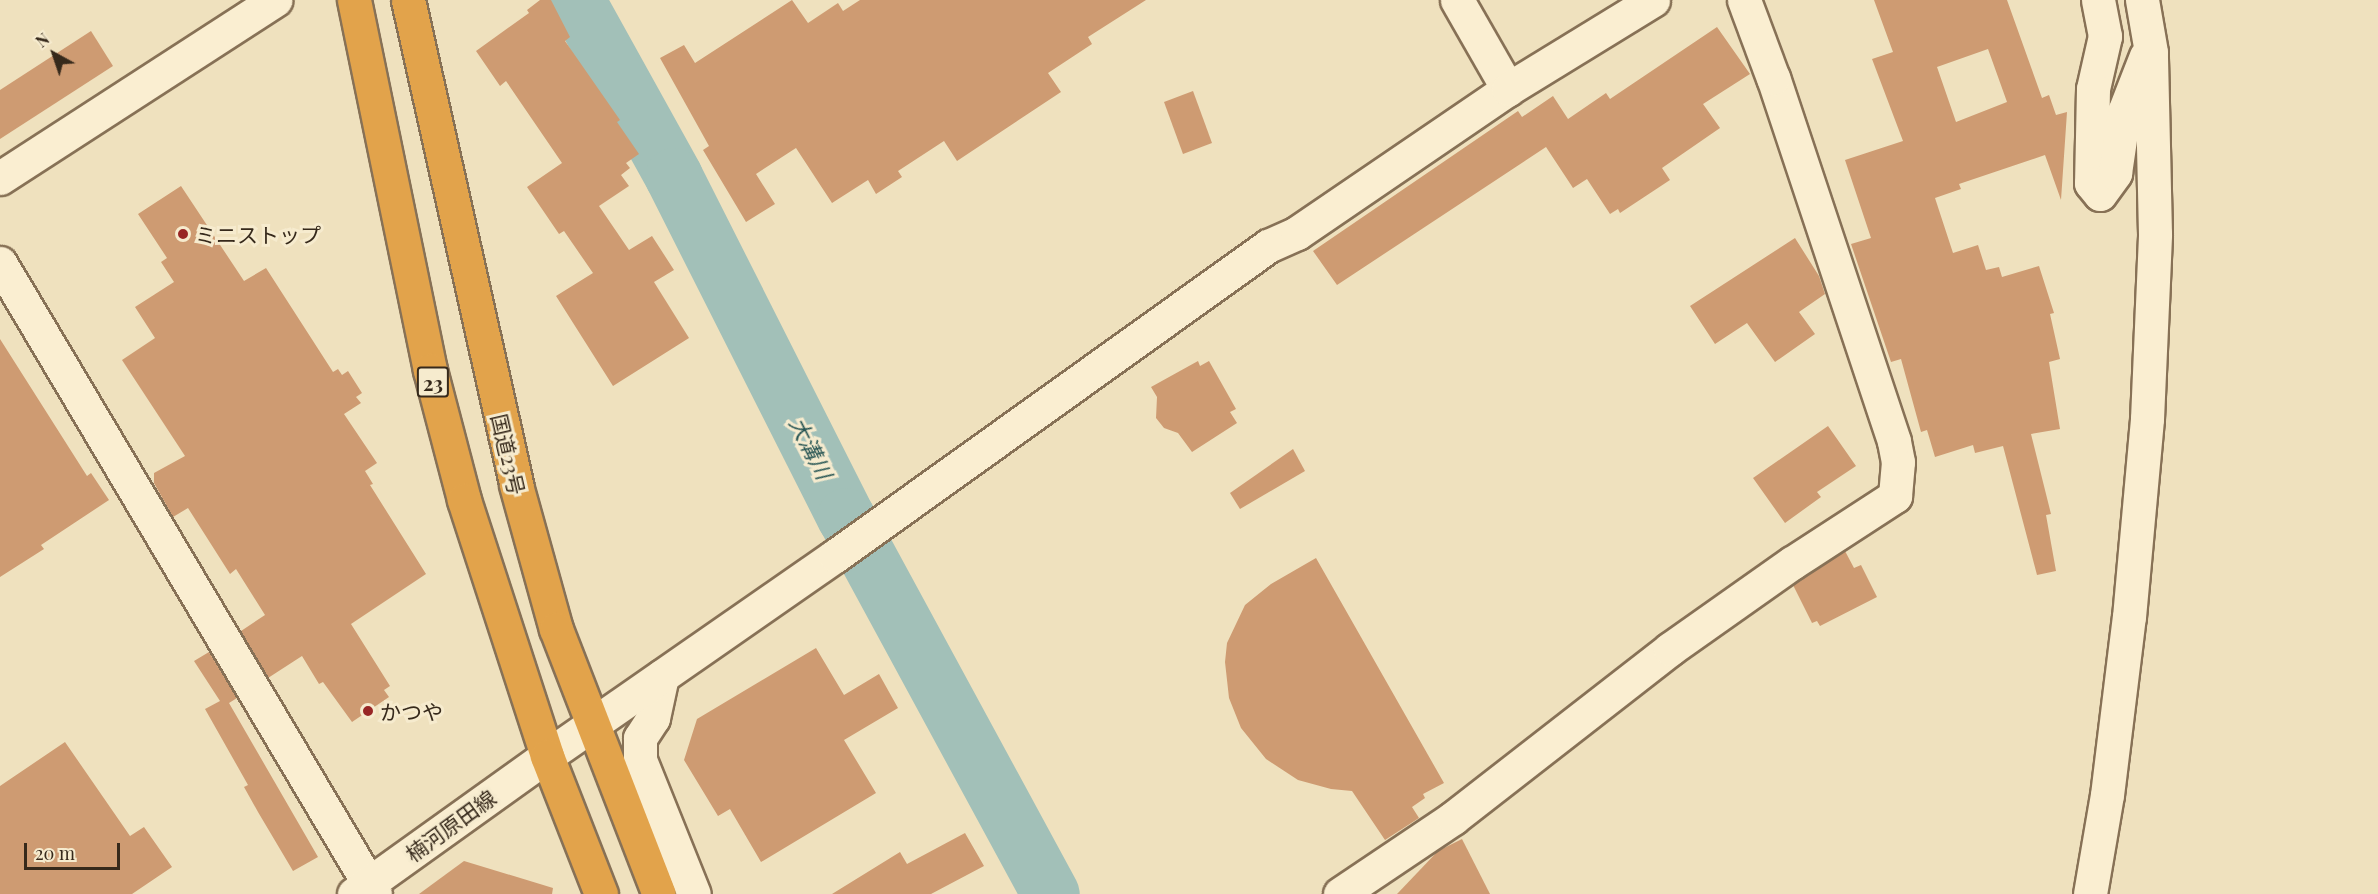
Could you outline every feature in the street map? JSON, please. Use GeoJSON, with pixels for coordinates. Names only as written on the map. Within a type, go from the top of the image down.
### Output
{"type":"FeatureCollection","features":[{"type":"Feature","properties":{"kind":"highway","name":"23"},"geometry":{"type":"LineString","coordinates":[[354,0],[430,370],[464,500],[547,756],[601,894]]}},
{"type":"Feature","properties":{"kind":"highway","name":"国道23号"},"geometry":{"type":"LineString","coordinates":[[408,0],[516,485],[556,629],[659,894]]}},
{"type":"Feature","properties":{"kind":"street"},"geometry":{"type":"LineString","coordinates":[[0,178],[275,0]]}},
{"type":"Feature","properties":{"kind":"street"},"geometry":{"type":"LineString","coordinates":[[1457,0],[1508,89]]}},
{"type":"Feature","properties":{"kind":"street","name":"楠河原田線"},"geometry":{"type":"LineString","coordinates":[[366,890],[547,756],[877,526],[1268,246],[1297,233],[1508,89],[1653,0]]}},
{"type":"Feature","properties":{"kind":"street"},"geometry":{"type":"LineString","coordinates":[[1340,894],[1453,818],[1670,649],[1792,563],[1895,496],[1898,462],[1893,441],[1773,78],[1744,0]]}},
{"type":"Feature","properties":{"kind":"street"},"geometry":{"type":"LineString","coordinates":[[2098,0],[2105,36],[2093,89],[2091,183],[2100,194],[2115,173],[2124,112],[2150,48]]}},
{"type":"Feature","properties":{"kind":"street"},"geometry":{"type":"LineString","coordinates":[[2090,894],[2107,795],[2129,617],[2147,419],[2155,234],[2150,48],[2142,0]]}},
{"type":"Feature","properties":{"kind":"street"},"geometry":{"type":"LineString","coordinates":[[0,263],[366,890]]}},
{"type":"Feature","properties":{"kind":"street"},"geometry":{"type":"LineString","coordinates":[[662,675],[653,718],[640,738],[640,760],[694,894]]}},
{"type":"Feature","properties":{"kind":"building"},"geometry":{"type":"Polygon","coordinates":[[[540,0],[551,0],[570,37],[565,41],[620,120],[617,122],[639,154],[626,163],[630,168],[621,175],[629,186],[599,206],[629,250],[652,236],[674,270],[654,282],[689,338],[613,386],[556,296],[593,273],[564,231],[559,234],[527,187],[562,163],[506,81],[500,86],[476,51],[529,13],[527,10],[540,0]]]}},
{"type":"Feature","properties":{"kind":"building"},"geometry":{"type":"Polygon","coordinates":[[[792,0],[808,23],[838,3],[843,11],[860,0],[1146,0],[1088,37],[1092,44],[1048,73],[1061,92],[957,161],[944,141],[898,171],[902,177],[876,194],[868,180],[832,203],[796,148],[756,174],[775,204],[746,222],[703,150],[709,146],[660,58],[684,45],[695,63],[792,0]]]}},
{"type":"Feature","properties":{"kind":"building"},"geometry":{"type":"Polygon","coordinates":[[[1874,0],[2007,0],[2042,98],[2049,95],[2056,115],[2067,112],[2061,200],[2045,155],[1959,184],[1961,189],[1935,198],[1953,253],[1978,245],[1986,270],[1999,267],[2002,277],[2039,266],[2054,313],[2050,314],[2060,359],[2049,362],[2060,429],[2031,434],[2051,514],[2046,515],[2056,571],[2037,575],[2003,446],[1975,453],[1973,445],[1935,457],[1927,430],[1921,432],[1901,359],[1891,362],[1851,244],[1871,238],[1845,160],[1903,141],[1872,59],[1893,52],[1874,0]],[[1988,49],[1937,67],[1956,122],[2007,102],[1988,49]]]}},
{"type":"Feature","properties":{"kind":"building"},"geometry":{"type":"Polygon","coordinates":[[[1717,27],[1750,74],[1703,104],[1720,128],[1662,168],[1670,180],[1620,213],[1618,209],[1610,214],[1587,179],[1573,188],[1546,147],[1337,285],[1313,251],[1518,111],[1522,117],[1553,96],[1568,119],[1606,93],[1610,99],[1717,27]]]}},
{"type":"Feature","properties":{"kind":"building"},"geometry":{"type":"Polygon","coordinates":[[[91,31],[113,66],[0,139],[0,90],[91,31]]]}},
{"type":"Feature","properties":{"kind":"building"},"geometry":{"type":"Polygon","coordinates":[[[1193,91],[1212,143],[1183,154],[1164,102],[1193,91]]]}},
{"type":"Feature","properties":{"kind":"building"},"geometry":{"type":"Polygon","coordinates":[[[181,186],[244,281],[266,268],[333,372],[338,369],[342,375],[348,371],[362,393],[356,397],[361,403],[344,414],[377,463],[365,471],[373,484],[370,485],[426,574],[351,624],[390,686],[384,690],[389,697],[352,722],[323,682],[319,684],[302,656],[268,678],[241,631],[265,615],[236,569],[230,574],[188,508],[173,517],[154,483],[154,473],[185,456],[122,360],[155,338],[135,307],[174,282],[161,262],[167,258],[138,214],[181,186]]]}},
{"type":"Feature","properties":{"kind":"building"},"geometry":{"type":"Polygon","coordinates":[[[1795,238],[1819,276],[1825,294],[1799,312],[1815,334],[1775,362],[1747,323],[1715,344],[1690,306],[1795,238]]]}},
{"type":"Feature","properties":{"kind":"building"},"geometry":{"type":"Polygon","coordinates":[[[0,339],[87,476],[91,473],[109,500],[41,545],[44,549],[0,577],[0,339]]]}},
{"type":"Feature","properties":{"kind":"building"},"geometry":{"type":"Polygon","coordinates":[[[1198,361],[1200,366],[1209,361],[1236,409],[1230,412],[1237,423],[1192,452],[1178,433],[1164,428],[1156,418],[1157,397],[1151,387],[1198,361]]]}},
{"type":"Feature","properties":{"kind":"building"},"geometry":{"type":"Polygon","coordinates":[[[1828,426],[1856,466],[1817,492],[1821,497],[1785,523],[1753,478],[1828,426]]]}},
{"type":"Feature","properties":{"kind":"building"},"geometry":{"type":"Polygon","coordinates":[[[1293,449],[1305,471],[1240,509],[1230,493],[1293,449]]]}},
{"type":"Feature","properties":{"kind":"building"},"geometry":{"type":"Polygon","coordinates":[[[1845,551],[1854,568],[1861,565],[1877,597],[1820,626],[1817,621],[1812,623],[1793,585],[1845,551]]]}},
{"type":"Feature","properties":{"kind":"building"},"geometry":{"type":"Polygon","coordinates":[[[1316,558],[1444,783],[1423,794],[1425,798],[1412,807],[1419,818],[1385,840],[1352,791],[1331,789],[1298,780],[1266,759],[1241,728],[1229,698],[1225,662],[1227,643],[1245,605],[1271,584],[1316,558]]]}},
{"type":"Feature","properties":{"kind":"building"},"geometry":{"type":"Polygon","coordinates":[[[816,648],[844,695],[879,674],[898,708],[844,740],[876,793],[761,862],[730,809],[718,816],[684,760],[697,719],[816,648]]]}},
{"type":"Feature","properties":{"kind":"building"},"geometry":{"type":"Polygon","coordinates":[[[209,652],[237,698],[229,703],[318,857],[293,871],[244,787],[248,785],[205,709],[220,701],[194,661],[209,652]]]}},
{"type":"Feature","properties":{"kind":"building"},"geometry":{"type":"Polygon","coordinates":[[[65,742],[130,836],[144,827],[172,867],[132,894],[0,894],[0,786],[65,742]]]}},
{"type":"Feature","properties":{"kind":"building"},"geometry":{"type":"Polygon","coordinates":[[[965,833],[984,866],[931,894],[832,894],[900,852],[907,864],[965,833]]]}},
{"type":"Feature","properties":{"kind":"building"},"geometry":{"type":"Polygon","coordinates":[[[1462,839],[1490,894],[1397,894],[1438,851],[1462,839]]]}},
{"type":"Feature","properties":{"kind":"building"},"geometry":{"type":"Polygon","coordinates":[[[464,861],[553,888],[552,894],[419,894],[464,861]]]}},
{"type":"Feature","properties":{"kind":"waterway","name":"大溝川"},"geometry":{"type":"LineString","coordinates":[[576,0],[674,177],[846,517],[1051,894]]}},
{"type":"Feature","properties":{"kind":"place","name":"ミニストップ"},"geometry":{"type":"Point","coordinates":[183,234]}},
{"type":"Feature","properties":{"kind":"place","name":"かつや"},"geometry":{"type":"Point","coordinates":[368,711]}}]}
